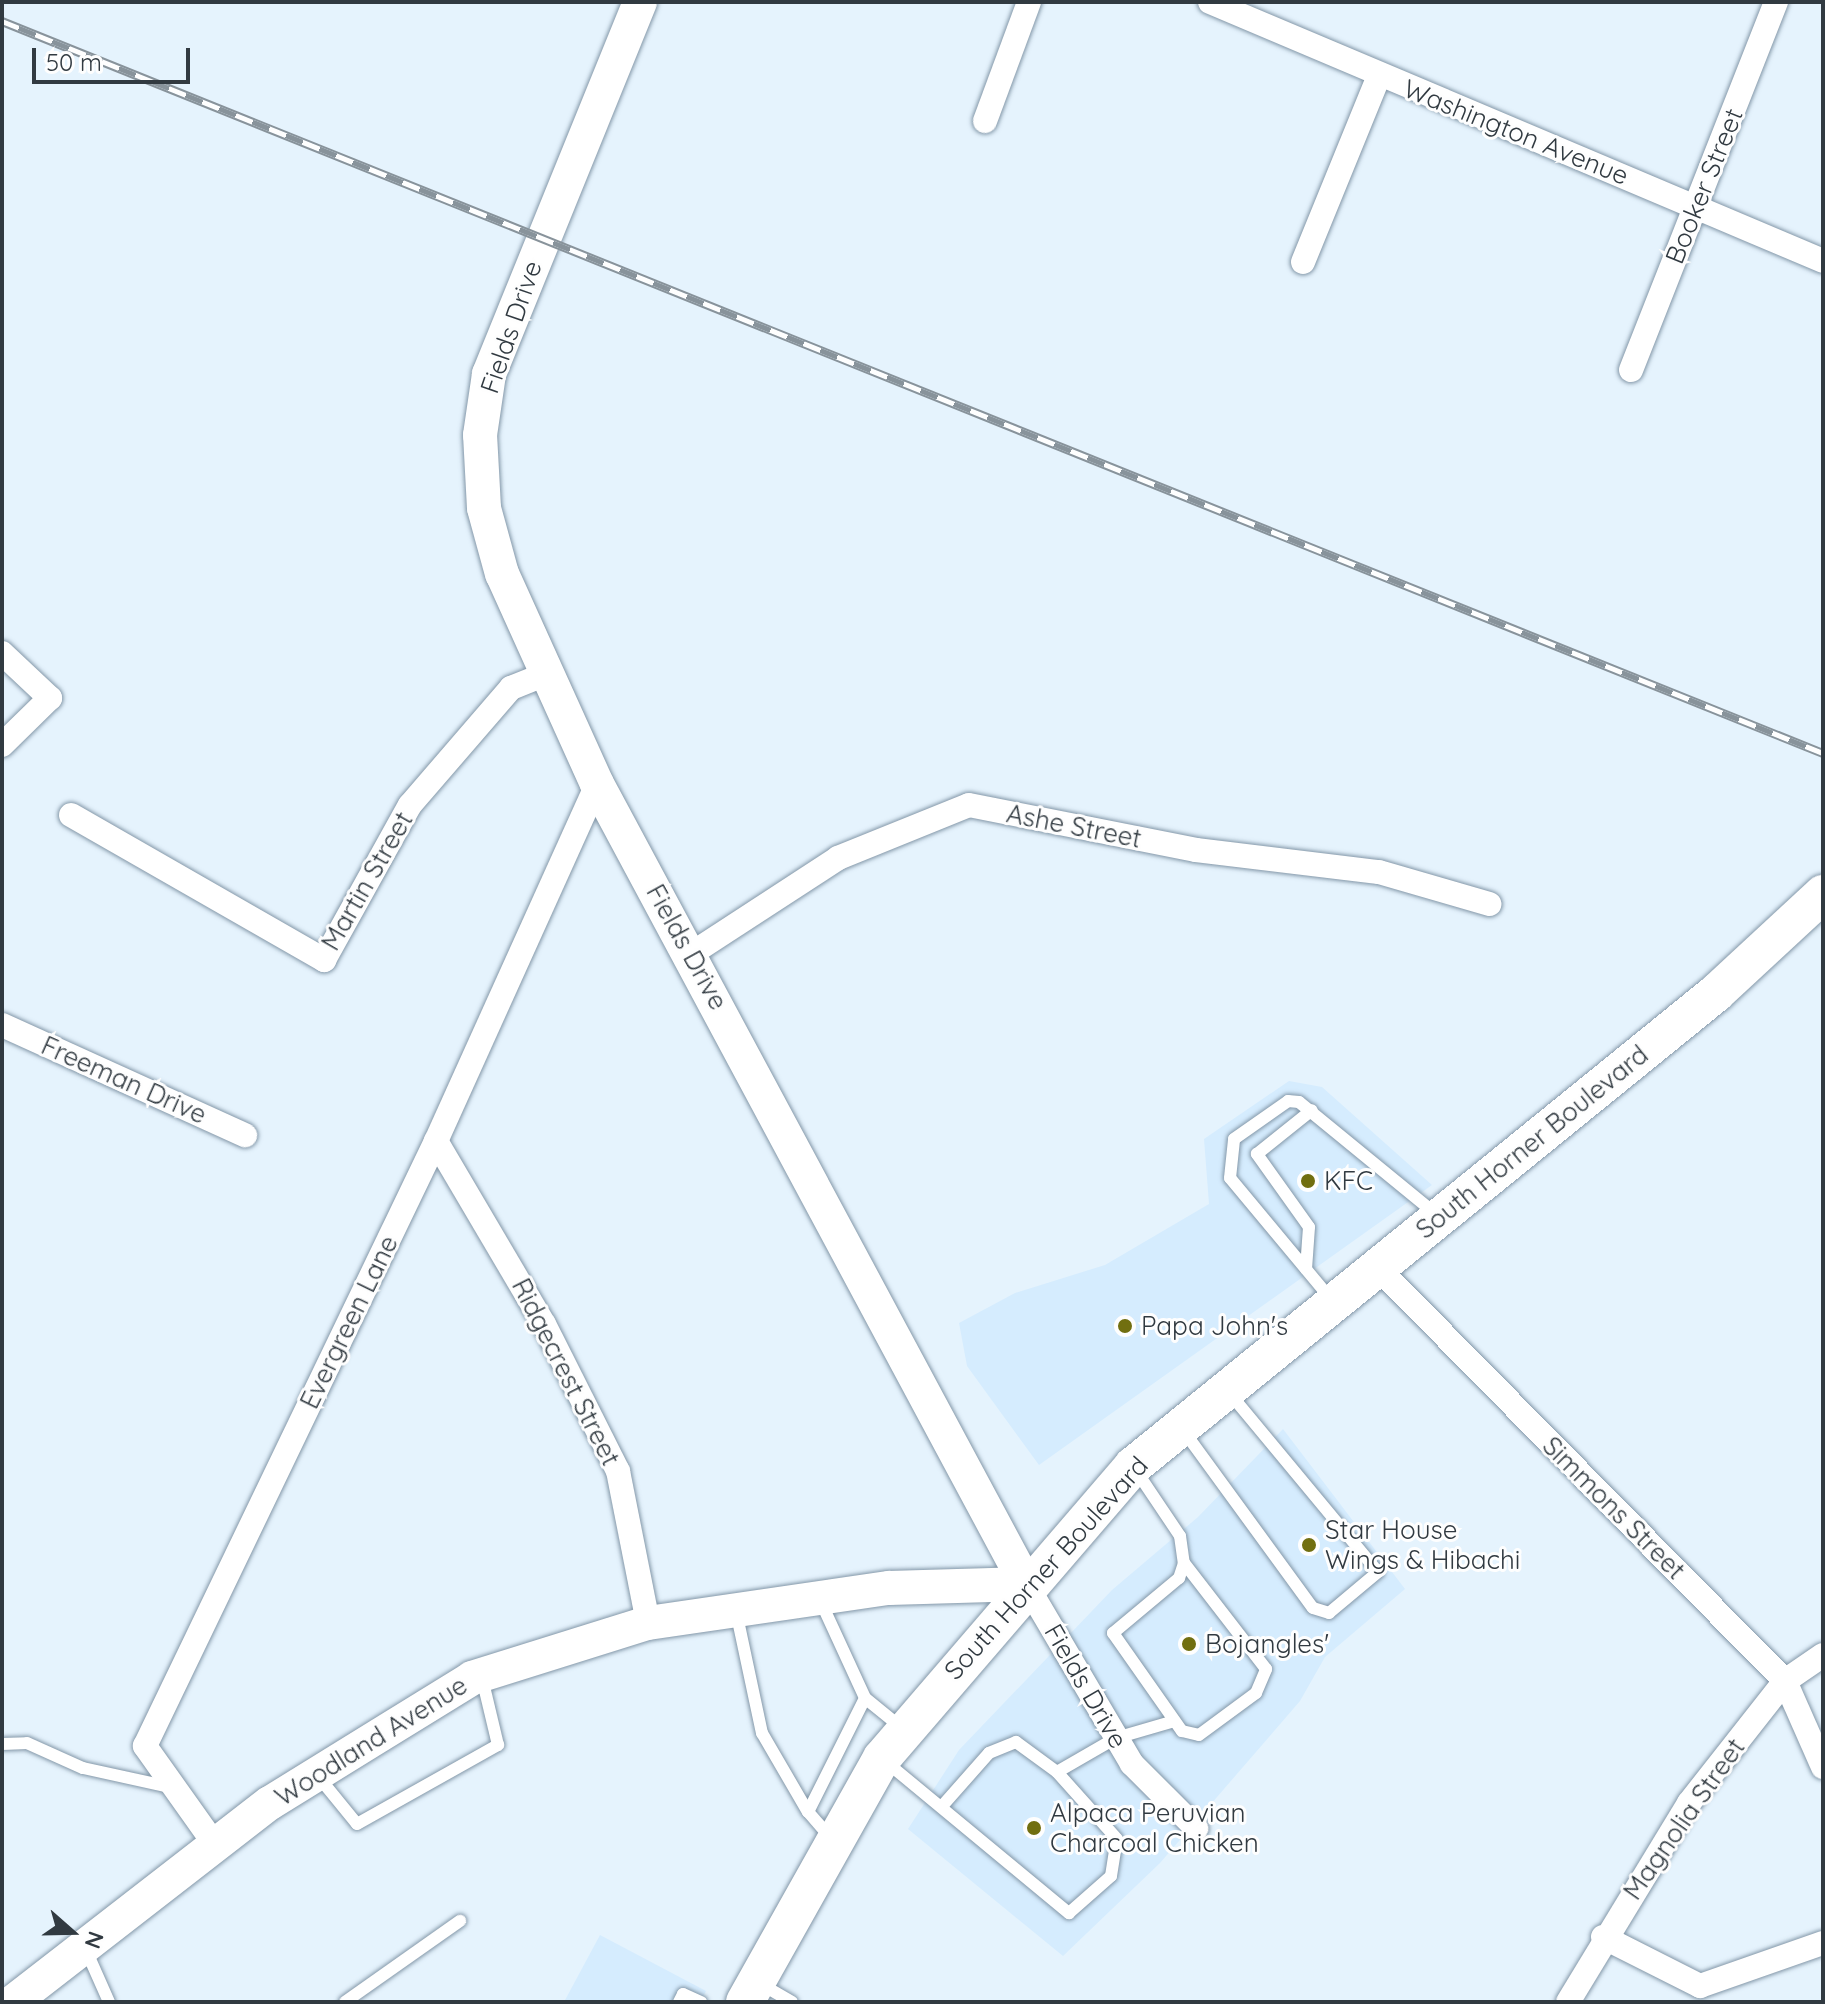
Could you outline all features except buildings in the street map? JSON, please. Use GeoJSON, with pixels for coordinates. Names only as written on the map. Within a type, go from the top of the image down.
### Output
{"type":"FeatureCollection","features":[{"type":"Feature","properties":{"kind":"main road","name":"South Horner Boulevard"},"geometry":{"type":"LineString","coordinates":[[751,1992],[834,1841],[892,1744],[1026,1584],[1133,1466],[1819,904]]}},
{"type":"Feature","properties":{"kind":"street","name":"Fields Drive"},"geometry":{"type":"LineString","coordinates":[[640,2],[489,374],[480,435],[484,508],[502,574],[597,784],[691,954],[1026,1584],[1116,1738],[1196,1828]]}},
{"type":"Feature","properties":{"kind":"street"},"geometry":{"type":"LineString","coordinates":[[985,121],[1029,2]]}},
{"type":"Feature","properties":{"kind":"street","name":"Washington Avenue"},"geometry":{"type":"LineString","coordinates":[[1210,2],[1823,261]]}},
{"type":"Feature","properties":{"kind":"street","name":"Booker Street"},"geometry":{"type":"LineString","coordinates":[[1631,370],[1776,2]]}},
{"type":"Feature","properties":{"kind":"street"},"geometry":{"type":"LineString","coordinates":[[1303,262],[1379,76]]}},
{"type":"Feature","properties":{"kind":"street"},"geometry":{"type":"LineString","coordinates":[[2,653],[50,698],[2,745]]}},
{"type":"Feature","properties":{"kind":"street","name":"Martin Street"},"geometry":{"type":"LineString","coordinates":[[71,815],[324,960],[410,805],[511,688],[548,673]]}},
{"type":"Feature","properties":{"kind":"street","name":"Evergreen Lane"},"geometry":{"type":"LineString","coordinates":[[216,1846],[145,1746],[436,1141],[597,784]]}},
{"type":"Feature","properties":{"kind":"street","name":"Ashe Street"},"geometry":{"type":"LineString","coordinates":[[691,954],[838,858],[969,805],[1196,850],[1379,872],[1489,904]]}},
{"type":"Feature","properties":{"kind":"street","name":"Freeman Drive"},"geometry":{"type":"LineString","coordinates":[[2,1025],[245,1135]]}},
{"type":"Feature","properties":{"kind":"street","name":"Ridgecrest Street"},"geometry":{"type":"LineString","coordinates":[[436,1141],[536,1311],[618,1471],[648,1623]]}},
{"type":"Feature","properties":{"kind":"street","name":"Simmons Street"},"geometry":{"type":"LineString","coordinates":[[1378,1268],[1785,1681],[1823,1767]]}},
{"type":"Feature","properties":{"kind":"street","name":"Woodland Avenue"},"geometry":{"type":"LineString","coordinates":[[13,2002],[315,1773],[481,1675],[648,1623],[818,1596],[1026,1584]]}},
{"type":"Feature","properties":{"kind":"street","name":"Magnolia Street"},"geometry":{"type":"LineString","coordinates":[[1568,2002],[1603,1937],[1689,1803],[1785,1681],[1823,1655]]}},
{"type":"Feature","properties":{"kind":"street"},"geometry":{"type":"LineString","coordinates":[[1603,1937],[1700,1986],[1823,1943]]}},
{"type":"Feature","properties":{"kind":"lane"},"geometry":{"type":"LineString","coordinates":[[1334,1303],[1230,1178],[1226,1161],[1234,1139],[1288,1101],[1312,1110],[1440,1217]]}},
{"type":"Feature","properties":{"kind":"lane"},"geometry":{"type":"LineString","coordinates":[[1306,1269],[1309,1227],[1257,1154],[1312,1110]]}},
{"type":"Feature","properties":{"kind":"lane"},"geometry":{"type":"LineString","coordinates":[[1181,1427],[1313,1608],[1329,1613],[1378,1572],[1227,1390]]}},
{"type":"Feature","properties":{"kind":"lane"},"geometry":{"type":"LineString","coordinates":[[1133,1466],[1180,1536],[1184,1563],[1179,1578],[1115,1626],[1119,1646],[1174,1721],[1199,1735],[1256,1693],[1266,1669],[1184,1563]]}},
{"type":"Feature","properties":{"kind":"lane"},"geometry":{"type":"LineString","coordinates":[[818,1596],[865,1698],[892,1744],[943,1805],[1069,1913],[1111,1876],[1117,1839],[1057,1772],[1016,1742],[989,1753],[943,1805]]}},
{"type":"Feature","properties":{"kind":"lane"},"geometry":{"type":"LineString","coordinates":[[736,1609],[762,1733],[808,1812],[834,1841]]}},
{"type":"Feature","properties":{"kind":"lane"},"geometry":{"type":"LineString","coordinates":[[315,1773],[357,1824],[498,1745],[481,1675]]}},
{"type":"Feature","properties":{"kind":"lane"},"geometry":{"type":"LineString","coordinates":[[808,1812],[865,1698]]}},
{"type":"Feature","properties":{"kind":"lane"},"geometry":{"type":"LineString","coordinates":[[1057,1772],[1116,1738],[1174,1721]]}},
{"type":"Feature","properties":{"kind":"lane"},"geometry":{"type":"LineString","coordinates":[[2,1744],[27,1743],[83,1768],[175,1788]]}},
{"type":"Feature","properties":{"kind":"lane"},"geometry":{"type":"LineString","coordinates":[[345,2002],[460,1921]]}},
{"type":"Feature","properties":{"kind":"lane"},"geometry":{"type":"LineString","coordinates":[[84,1947],[109,2002]]}},
{"type":"Feature","properties":{"kind":"lane"},"geometry":{"type":"LineString","coordinates":[[751,1992],[792,2002]]}},
{"type":"Feature","properties":{"kind":"lane"},"geometry":{"type":"LineString","coordinates":[[679,2002],[683,1994],[701,2002]]}},
{"type":"Feature","properties":{"kind":"shaded area"},"geometry":{"type":"Polygon","coordinates":[[[1289,1081],[1322,1087],[1432,1185],[1039,1465],[967,1366],[959,1323],[1015,1293],[1105,1265],[1209,1204],[1204,1139],[1289,1081]]]}},
{"type":"Feature","properties":{"kind":"shaded area"},"geometry":{"type":"Polygon","coordinates":[[[1283,1429],[1405,1589],[1325,1657],[1300,1701],[1160,1863],[1063,1956],[908,1829],[959,1750],[1112,1590],[1198,1517],[1283,1429]]]}},
{"type":"Feature","properties":{"kind":"shaded area"},"geometry":{"type":"Polygon","coordinates":[[[600,1935],[706,1991],[700,2002],[564,2002],[600,1935]]]}},
{"type":"Feature","properties":{"kind":"railway"},"geometry":{"type":"LineString","coordinates":[[2,21],[1823,753]]}},
{"type":"Feature","properties":{"kind":"place","name":"KFC"},"geometry":{"type":"Point","coordinates":[1308,1181]}},
{"type":"Feature","properties":{"kind":"place","name":"Papa John's"},"geometry":{"type":"Point","coordinates":[1125,1326]}},
{"type":"Feature","properties":{"kind":"place","name":"Star House Wings & Hibachi"},"geometry":{"type":"Point","coordinates":[1309,1545]}},
{"type":"Feature","properties":{"kind":"place","name":"Bojangles'"},"geometry":{"type":"Point","coordinates":[1189,1644]}},
{"type":"Feature","properties":{"kind":"place","name":"Alpaca Peruvian Charcoal Chicken"},"geometry":{"type":"Point","coordinates":[1034,1828]}}]}
